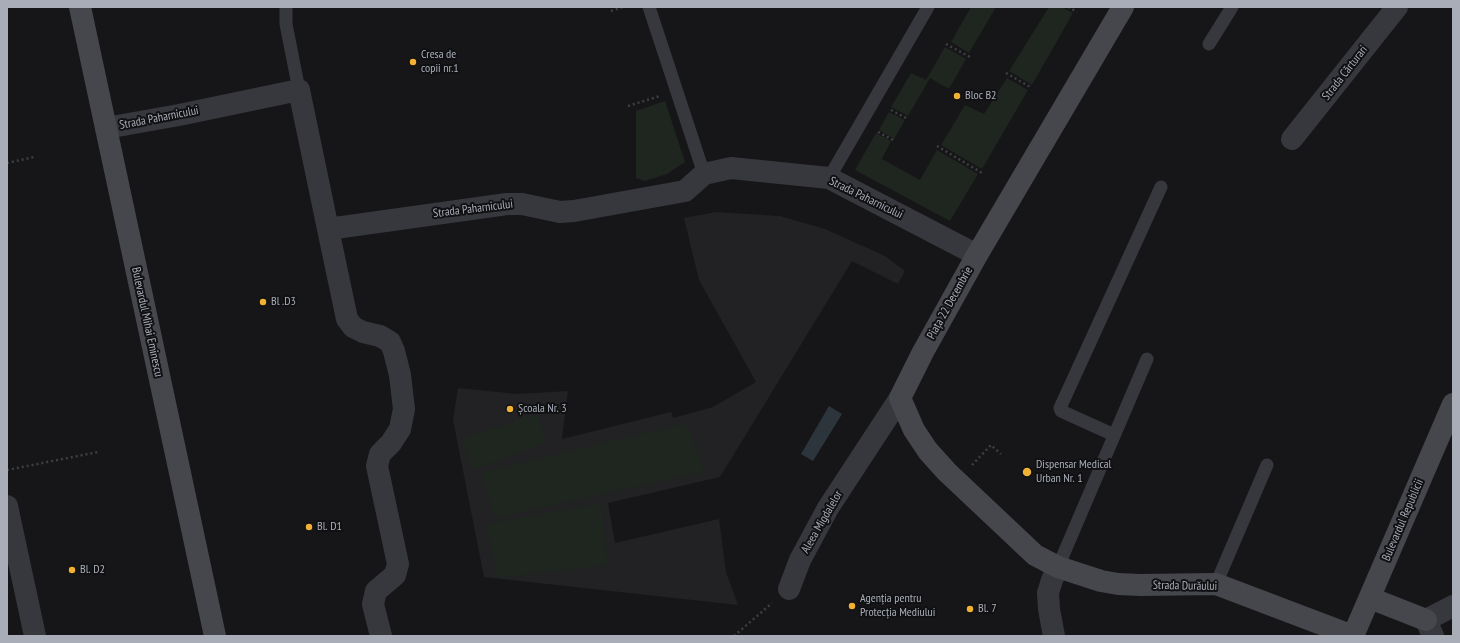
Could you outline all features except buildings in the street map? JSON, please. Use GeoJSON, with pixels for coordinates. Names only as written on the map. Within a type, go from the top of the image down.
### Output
{"type":"FeatureCollection","features":[{"type":"Feature","properties":{"kind":"street","name":"Bulevardul Mihai Eminescu"},"geometry":{"type":"LineString","coordinates":[[80,7],[215,636]]}},
{"type":"Feature","properties":{"kind":"street","name":"Piața 22 Decembrie"},"geometry":{"type":"LineString","coordinates":[[900,398],[923,352],[977,255],[1123,7]]}},
{"type":"Feature","properties":{"kind":"street","name":"Strada Cărturari"},"geometry":{"type":"LineString","coordinates":[[1292,139],[1397,7]]}},
{"type":"Feature","properties":{"kind":"street","name":"Strada Paharnicului"},"geometry":{"type":"LineString","coordinates":[[106,128],[180,115],[299,90]]}},
{"type":"Feature","properties":{"kind":"street"},"geometry":{"type":"LineString","coordinates":[[299,90],[347,319],[353,327],[363,332],[380,336],[390,342],[394,351],[401,382],[404,409],[400,429],[391,443],[380,454],[377,466],[398,564],[394,575],[376,591],[373,604],[381,636]]}},
{"type":"Feature","properties":{"kind":"street","name":"Strada Paharnicului"},"geometry":{"type":"LineString","coordinates":[[328,229],[507,204],[522,204],[560,212],[574,211],[685,191],[704,174],[731,168],[830,178],[977,255]]}},
{"type":"Feature","properties":{"kind":"street"},"geometry":{"type":"LineString","coordinates":[[900,398],[914,430],[928,451],[947,472],[1035,555],[1058,568],[1048,593],[1049,609],[1054,636]]}},
{"type":"Feature","properties":{"kind":"street","name":"Aleea Migdalelor"},"geometry":{"type":"LineString","coordinates":[[789,589],[800,560],[828,508],[900,398]]}},
{"type":"Feature","properties":{"kind":"street","name":"Bulevardul Republicii"},"geometry":{"type":"LineString","coordinates":[[1353,636],[1453,404]]}},
{"type":"Feature","properties":{"kind":"street"},"geometry":{"type":"LineString","coordinates":[[7,506],[35,636]]}},
{"type":"Feature","properties":{"kind":"street","name":"Strada Durăului"},"geometry":{"type":"LineString","coordinates":[[1058,568],[1101,581],[1118,584],[1216,584],[1353,636]]}},
{"type":"Feature","properties":{"kind":"street"},"geometry":{"type":"LineString","coordinates":[[1370,598],[1429,628],[1453,606]]}},
{"type":"Feature","properties":{"kind":"lane"},"geometry":{"type":"LineString","coordinates":[[286,7],[286,24],[299,90]]}},
{"type":"Feature","properties":{"kind":"lane"},"geometry":{"type":"LineString","coordinates":[[649,7],[704,174]]}},
{"type":"Feature","properties":{"kind":"lane"},"geometry":{"type":"LineString","coordinates":[[830,178],[928,7]]}},
{"type":"Feature","properties":{"kind":"lane"},"geometry":{"type":"LineString","coordinates":[[1209,44],[1232,7]]}},
{"type":"Feature","properties":{"kind":"lane"},"geometry":{"type":"LineString","coordinates":[[1114,435],[1061,412],[1060,408],[1161,187]]}},
{"type":"Feature","properties":{"kind":"lane"},"geometry":{"type":"LineString","coordinates":[[1058,568],[1147,359]]}},
{"type":"Feature","properties":{"kind":"lane"},"geometry":{"type":"LineString","coordinates":[[1216,584],[1267,465]]}},
{"type":"Feature","properties":{"kind":"path"},"geometry":{"type":"LineString","coordinates":[[611,11],[623,7]]}},
{"type":"Feature","properties":{"kind":"path"},"geometry":{"type":"LineString","coordinates":[[1068,7],[1077,12]]}},
{"type":"Feature","properties":{"kind":"path"},"geometry":{"type":"LineString","coordinates":[[946,44],[970,57]]}},
{"type":"Feature","properties":{"kind":"path"},"geometry":{"type":"LineString","coordinates":[[1006,73],[1032,88]]}},
{"type":"Feature","properties":{"kind":"path"},"geometry":{"type":"LineString","coordinates":[[628,106],[677,90]]}},
{"type":"Feature","properties":{"kind":"path"},"geometry":{"type":"LineString","coordinates":[[888,108],[908,119]]}},
{"type":"Feature","properties":{"kind":"path"},"geometry":{"type":"LineString","coordinates":[[875,130],[895,141]]}},
{"type":"Feature","properties":{"kind":"path"},"geometry":{"type":"LineString","coordinates":[[937,146],[982,173]]}},
{"type":"Feature","properties":{"kind":"path"},"geometry":{"type":"LineString","coordinates":[[7,163],[34,157]]}},
{"type":"Feature","properties":{"kind":"path"},"geometry":{"type":"LineString","coordinates":[[969,468],[991,445],[1001,454]]}},
{"type":"Feature","properties":{"kind":"path"},"geometry":{"type":"LineString","coordinates":[[7,470],[98,452]]}},
{"type":"Feature","properties":{"kind":"path"},"geometry":{"type":"LineString","coordinates":[[734,636],[789,589]]}},
{"type":"Feature","properties":{"kind":"shaded area"},"geometry":{"type":"Polygon","coordinates":[[[971,7],[996,7],[969,53],[951,42],[971,7]]]}},
{"type":"Feature","properties":{"kind":"shaded area"},"geometry":{"type":"Polygon","coordinates":[[[1049,7],[1062,7],[1073,13],[1032,85],[1009,71],[1049,7]]]}},
{"type":"Feature","properties":{"kind":"shaded area"},"geometry":{"type":"Polygon","coordinates":[[[945,47],[966,59],[949,89],[930,78],[908,116],[891,107],[911,73],[926,80],[945,47]]]}},
{"type":"Feature","properties":{"kind":"shaded area"},"geometry":{"type":"Polygon","coordinates":[[[1007,78],[1028,90],[982,169],[941,145],[965,105],[984,114],[1007,78]]]}},
{"type":"Feature","properties":{"kind":"shaded area"},"geometry":{"type":"Polygon","coordinates":[[[665,101],[685,162],[667,174],[645,181],[636,178],[636,111],[665,101]]]}},
{"type":"Feature","properties":{"kind":"shaded area"},"geometry":{"type":"Polygon","coordinates":[[[889,112],[905,120],[894,139],[879,130],[889,112]]]}},
{"type":"Feature","properties":{"kind":"shaded area"},"geometry":{"type":"Polygon","coordinates":[[[876,133],[891,141],[882,159],[920,180],[937,150],[978,174],[950,221],[855,170],[876,133]]]}},
{"type":"Feature","properties":{"kind":"shaded area","name":"Școala Nr. 3"},"geometry":{"type":"Polygon","coordinates":[[[716,212],[780,216],[825,229],[885,256],[905,271],[898,284],[852,261],[720,477],[608,503],[615,543],[719,519],[726,572],[738,605],[484,577],[453,420],[458,388],[518,394],[568,391],[562,439],[671,412],[673,418],[713,407],[756,382],[699,280],[684,218],[716,212]]]}},
{"type":"Feature","properties":{"kind":"shaded area"},"geometry":{"type":"Polygon","coordinates":[[[829,406],[842,414],[813,461],[801,454],[829,406]]]}},
{"type":"Feature","properties":{"kind":"shaded area"},"geometry":{"type":"Polygon","coordinates":[[[539,414],[545,443],[472,470],[462,438],[539,414]]]}},
{"type":"Feature","properties":{"kind":"shaded area"},"geometry":{"type":"Polygon","coordinates":[[[687,423],[704,472],[494,518],[482,472],[687,423]]]}},
{"type":"Feature","properties":{"kind":"shaded area"},"geometry":{"type":"Polygon","coordinates":[[[601,503],[608,565],[497,578],[486,524],[601,503]]]}},
{"type":"Feature","properties":{"kind":"place","name":"Cresa de copii nr.1"},"geometry":{"type":"Point","coordinates":[413,62]}},
{"type":"Feature","properties":{"kind":"place","name":"Bloc B2"},"geometry":{"type":"Point","coordinates":[957,96]}},
{"type":"Feature","properties":{"kind":"place","name":"Bl .D3"},"geometry":{"type":"Point","coordinates":[263,302]}},
{"type":"Feature","properties":{"kind":"place","name":"Școala Nr. 3"},"geometry":{"type":"Point","coordinates":[510,409]}},
{"type":"Feature","properties":{"kind":"place","name":"Dispensar Medical Urban Nr. 1"},"geometry":{"type":"Point","coordinates":[1027,472]}},
{"type":"Feature","properties":{"kind":"place","name":"Bl. D1"},"geometry":{"type":"Point","coordinates":[309,527]}},
{"type":"Feature","properties":{"kind":"place","name":"Bl. D2"},"geometry":{"type":"Point","coordinates":[72,570]}},
{"type":"Feature","properties":{"kind":"place","name":"Agenția pentru Protecția Mediului"},"geometry":{"type":"Point","coordinates":[852,606]}},
{"type":"Feature","properties":{"kind":"place","name":"Bl. 7"},"geometry":{"type":"Point","coordinates":[970,609]}}]}
